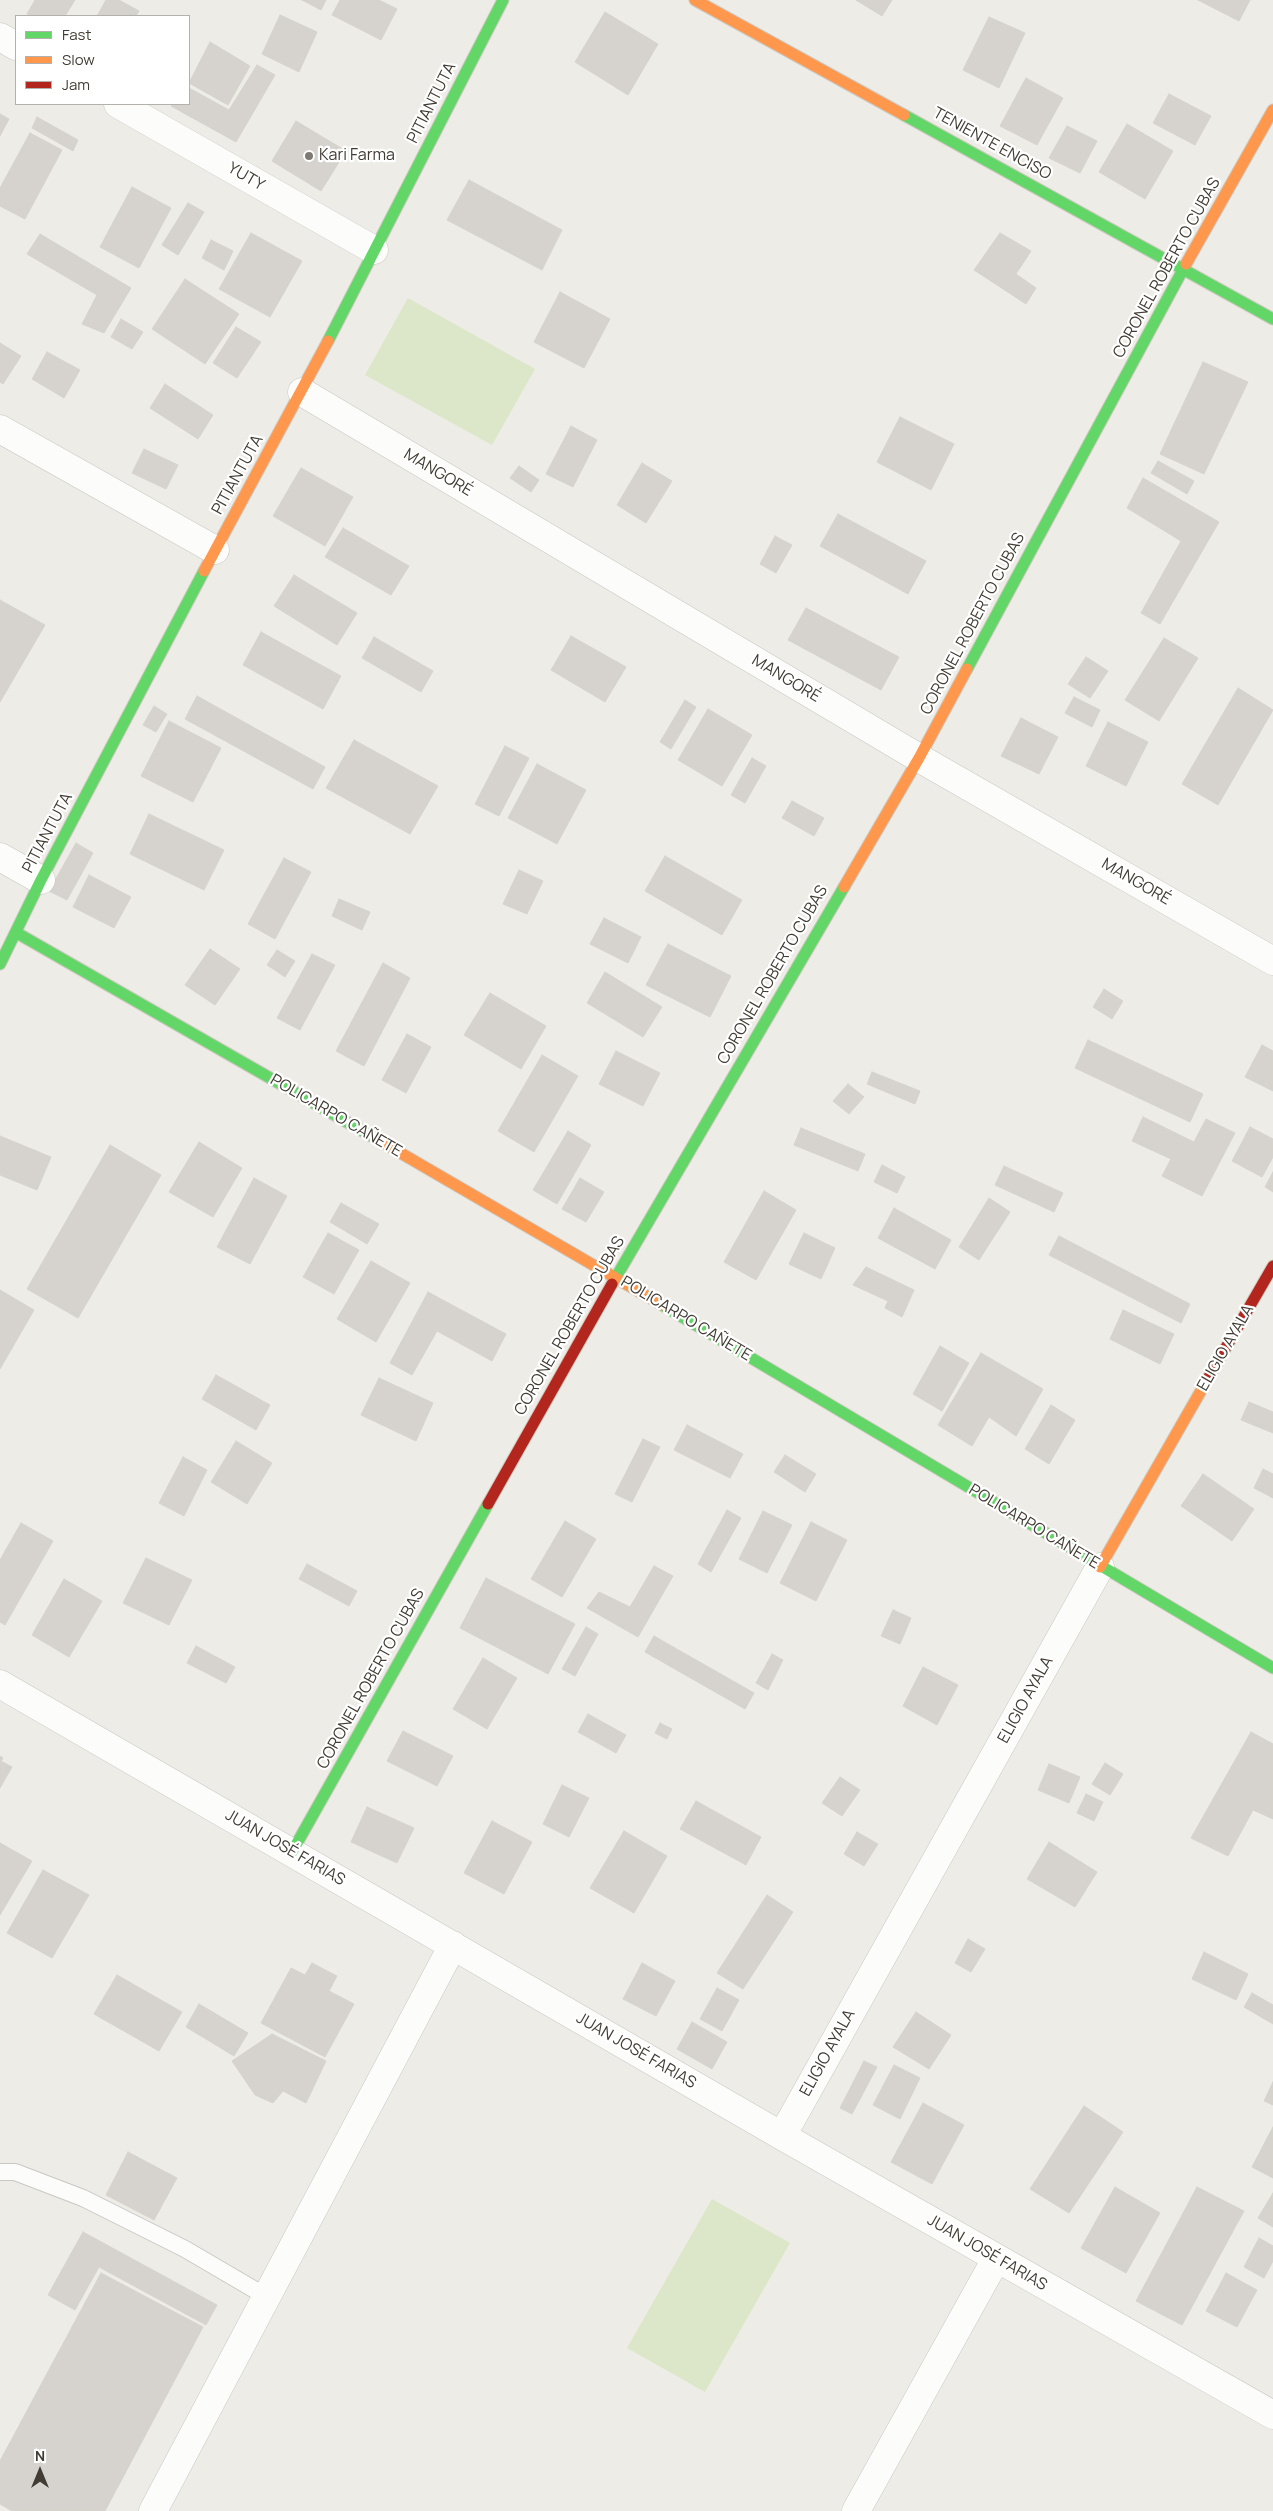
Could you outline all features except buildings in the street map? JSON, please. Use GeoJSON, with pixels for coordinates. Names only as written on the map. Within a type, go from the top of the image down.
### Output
{"type":"FeatureCollection","features":[{"type":"Feature","properties":{"kind":"street","name":"PITIANTUTA"},"geometry":{"type":"LineString","coordinates":[[0,964],[17,933],[41,880],[215,550],[302,392],[503,0]]}},
{"type":"Feature","properties":{"kind":"street","name":"TENIENTE ENCISO"},"geometry":{"type":"LineString","coordinates":[[695,0],[1184,268],[1273,319]]}},
{"type":"Feature","properties":{"kind":"street"},"geometry":{"type":"LineString","coordinates":[[0,37],[15,45]]}},
{"type":"Feature","properties":{"kind":"street","name":"YUTY"},"geometry":{"type":"LineString","coordinates":[[120,105],[374,250]]}},
{"type":"Feature","properties":{"kind":"street","name":"CORONEL ROBERTO CUBAS"},"geometry":{"type":"LineString","coordinates":[[292,1852],[616,1277],[919,758],[1184,268],[1273,110]]}},
{"type":"Feature","properties":{"kind":"street","name":"MANGORÉ"},"geometry":{"type":"LineString","coordinates":[[302,392],[919,758],[1273,961]]}},
{"type":"Feature","properties":{"kind":"street"},"geometry":{"type":"LineString","coordinates":[[0,429],[215,550]]}},
{"type":"Feature","properties":{"kind":"street"},"geometry":{"type":"LineString","coordinates":[[0,857],[41,880]]}},
{"type":"Feature","properties":{"kind":"street","name":"POLICARPO CAÑETE"},"geometry":{"type":"LineString","coordinates":[[17,933],[616,1277],[1100,1567],[1273,1668]]}},
{"type":"Feature","properties":{"kind":"street","name":"ELIGIO AYALA"},"geometry":{"type":"LineString","coordinates":[[782,2136],[1100,1567],[1273,1266]]}},
{"type":"Feature","properties":{"kind":"street","name":"JUAN JOSÉ FARIAS"},"geometry":{"type":"LineString","coordinates":[[0,1684],[782,2136],[1273,2415]]}},
{"type":"Feature","properties":{"kind":"street"},"geometry":{"type":"LineString","coordinates":[[153,2511],[453,1945]]}},
{"type":"Feature","properties":{"kind":"street"},"geometry":{"type":"LineString","coordinates":[[856,2511],[996,2258]]}},
{"type":"Feature","properties":{"kind":"lane"},"geometry":{"type":"LineString","coordinates":[[0,2172],[15,2172],[83,2198],[185,2249],[267,2297]]}},
{"type":"Feature","properties":{"kind":"green space"},"geometry":{"type":"Polygon","coordinates":[[[408,298],[535,369],[492,445],[365,375],[408,298]]]}},
{"type":"Feature","properties":{"kind":"green space"},"geometry":{"type":"Polygon","coordinates":[[[712,2199],[790,2243],[705,2392],[627,2348],[712,2199]]]}},
{"type":"Feature","properties":{"kind":"traffic: fast"},"geometry":{"type":"LineString","coordinates":[[328,341],[503,0]]}},
{"type":"Feature","properties":{"kind":"traffic: fast"},"geometry":{"type":"LineString","coordinates":[[904,115],[1273,319]]}},
{"type":"Feature","properties":{"kind":"traffic: fast"},"geometry":{"type":"LineString","coordinates":[[967,669],[1186,264]]}},
{"type":"Feature","properties":{"kind":"traffic: fast"},"geometry":{"type":"LineString","coordinates":[[0,964],[41,880],[204,571]]}},
{"type":"Feature","properties":{"kind":"traffic: fast"},"geometry":{"type":"LineString","coordinates":[[612,1284],[844,887]]}},
{"type":"Feature","properties":{"kind":"traffic: fast"},"geometry":{"type":"LineString","coordinates":[[17,933],[380,1141]]}},
{"type":"Feature","properties":{"kind":"traffic: fast"},"geometry":{"type":"LineString","coordinates":[[662,1305],[1273,1668]]}},
{"type":"Feature","properties":{"kind":"traffic: fast"},"geometry":{"type":"LineString","coordinates":[[292,1852],[488,1504]]}},
{"type":"Feature","properties":{"kind":"traffic: slow"},"geometry":{"type":"LineString","coordinates":[[695,0],[904,115]]}},
{"type":"Feature","properties":{"kind":"traffic: slow"},"geometry":{"type":"LineString","coordinates":[[1186,264],[1273,110]]}},
{"type":"Feature","properties":{"kind":"traffic: slow"},"geometry":{"type":"LineString","coordinates":[[204,571],[328,341]]}},
{"type":"Feature","properties":{"kind":"traffic: slow"},"geometry":{"type":"LineString","coordinates":[[844,887],[919,758],[967,669]]}},
{"type":"Feature","properties":{"kind":"traffic: slow"},"geometry":{"type":"LineString","coordinates":[[380,1141],[662,1305]]}},
{"type":"Feature","properties":{"kind":"traffic: slow"},"geometry":{"type":"LineString","coordinates":[[1100,1567],[1206,1382]]}},
{"type":"Feature","properties":{"kind":"traffic: jam"},"geometry":{"type":"LineString","coordinates":[[1206,1382],[1273,1266]]}},
{"type":"Feature","properties":{"kind":"traffic: jam"},"geometry":{"type":"LineString","coordinates":[[488,1504],[612,1284]]}},
{"type":"Feature","properties":{"kind":"place","name":"Kari Farma"},"geometry":{"type":"Point","coordinates":[309,156]}}]}
